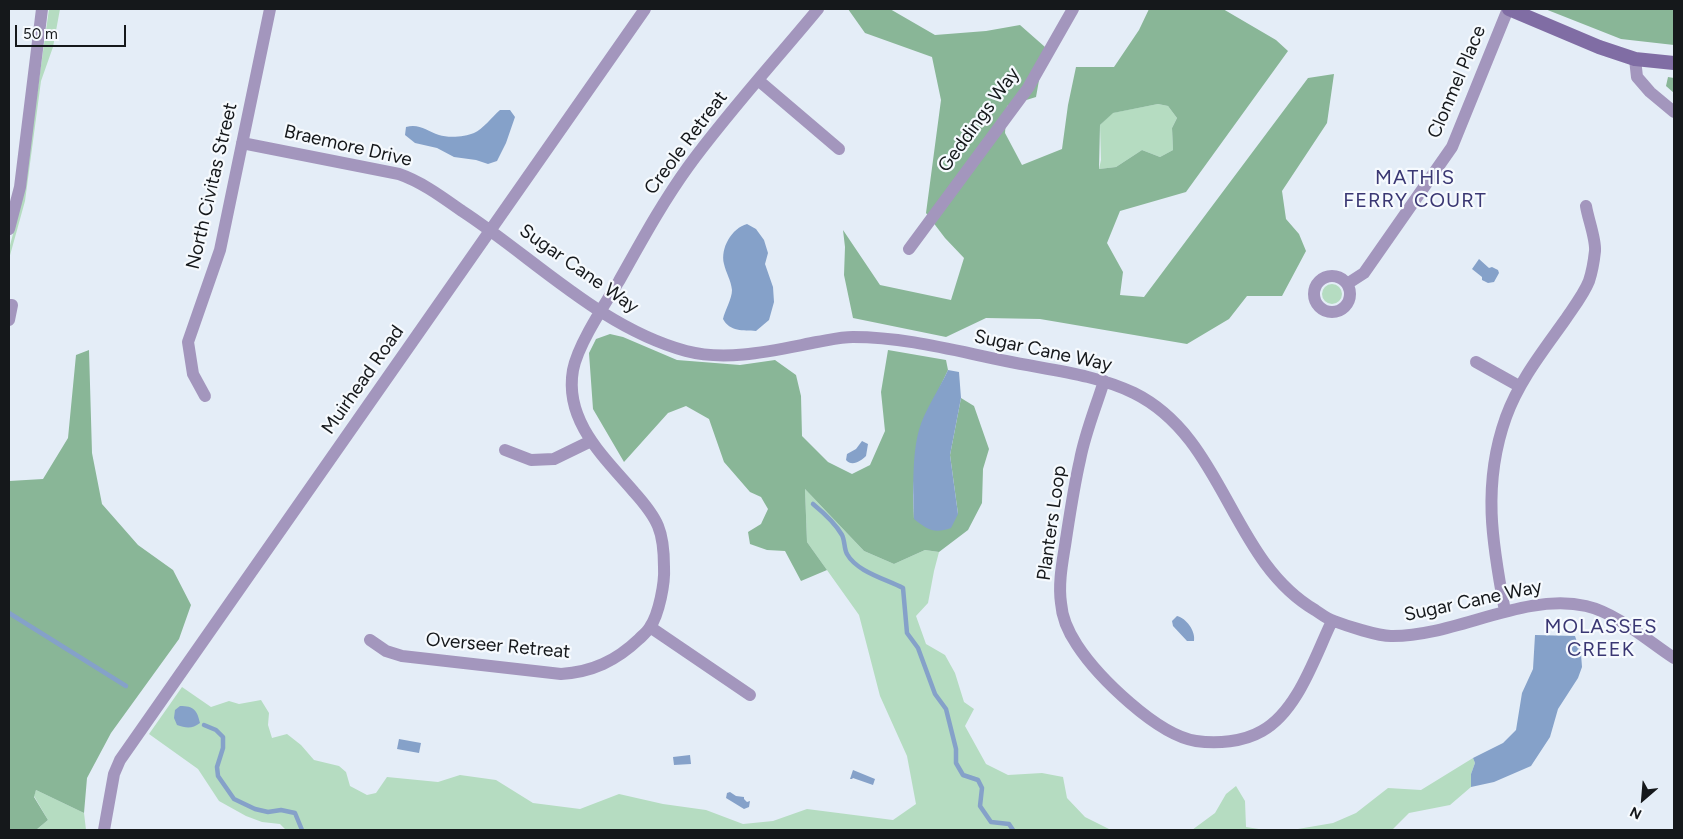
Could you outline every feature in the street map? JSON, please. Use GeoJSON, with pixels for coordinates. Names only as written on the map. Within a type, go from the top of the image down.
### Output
{"type":"FeatureCollection","features":[{"type":"Feature","properties":{"kind":"main road"},"geometry":{"type":"LineString","coordinates":[[1508,9],[1598,47],[1635,59],[1674,63]]}},
{"type":"Feature","properties":{"kind":"street"},"geometry":{"type":"LineString","coordinates":[[9,229],[20,186],[42,9]]}},
{"type":"Feature","properties":{"kind":"street","name":"North Civitas Street"},"geometry":{"type":"LineString","coordinates":[[205,396],[193,374],[188,342],[220,250],[270,9]]}},
{"type":"Feature","properties":{"kind":"street","name":"Muirhead Road"},"geometry":{"type":"LineString","coordinates":[[104,830],[114,774],[120,760],[645,9]]}},
{"type":"Feature","properties":{"kind":"street","name":"Creole Retreat"},"geometry":{"type":"LineString","coordinates":[[600,312],[662,207],[704,145],[818,9]]}},
{"type":"Feature","properties":{"kind":"street","name":"Geddings Way"},"geometry":{"type":"LineString","coordinates":[[909,249],[1028,88],[1073,9]]}},
{"type":"Feature","properties":{"kind":"street","name":"Clonmel Place"},"geometry":{"type":"LineString","coordinates":[[1347,284],[1364,273],[1452,147],[1508,9]]}},
{"type":"Feature","properties":{"kind":"street"},"geometry":{"type":"LineString","coordinates":[[1635,59],[1637,77],[1650,92],[1674,112]]}},
{"type":"Feature","properties":{"kind":"street"},"geometry":{"type":"LineString","coordinates":[[758,80],[839,149]]}},
{"type":"Feature","properties":{"kind":"street","name":"Braemore Drive"},"geometry":{"type":"LineString","coordinates":[[242,143],[399,174],[413,179],[491,230]]}},
{"type":"Feature","properties":{"kind":"street"},"geometry":{"type":"LineString","coordinates":[[1505,612],[1494,554],[1490,506],[1499,440],[1506,416],[1519,386],[1589,281],[1595,249],[1586,206]]}},
{"type":"Feature","properties":{"kind":"street","name":"Sugar Cane Way"},"geometry":{"type":"LineString","coordinates":[[491,230],[600,312],[641,334],[687,351],[724,355],[760,353],[851,336],[901,340],[1104,380],[1137,395],[1168,415],[1191,440],[1212,471],[1256,551],[1279,582],[1299,601],[1332,621],[1387,637],[1434,632],[1505,612],[1556,604],[1585,606],[1610,615],[1674,658]]}},
{"type":"Feature","properties":{"kind":"street"},"geometry":{"type":"LineString","coordinates":[[9,320],[10,305]]}},
{"type":"Feature","properties":{"kind":"street","name":"Overseer Retreat"},"geometry":{"type":"LineString","coordinates":[[370,640],[386,651],[402,656],[561,674],[580,672],[601,666],[629,649],[650,627],[660,602],[665,576],[664,553],[658,526],[643,502],[590,442],[577,415],[573,395],[573,370],[581,348],[600,312]]}},
{"type":"Feature","properties":{"kind":"street"},"geometry":{"type":"LineString","coordinates":[[1476,362],[1519,386]]}},
{"type":"Feature","properties":{"kind":"street","name":"Planters Loop"},"geometry":{"type":"LineString","coordinates":[[1104,380],[1080,459],[1060,579],[1061,603],[1066,624],[1076,644],[1093,666],[1134,706],[1173,734],[1194,741],[1240,740],[1263,731],[1296,698],[1332,621]]}},
{"type":"Feature","properties":{"kind":"street"},"geometry":{"type":"LineString","coordinates":[[505,450],[531,460],[554,459],[590,442]]}},
{"type":"Feature","properties":{"kind":"street"},"geometry":{"type":"LineString","coordinates":[[650,627],[750,695]]}},
{"type":"Feature","properties":{"kind":"green space"},"geometry":{"type":"Polygon","coordinates":[[[49,9],[60,9],[53,47],[41,81],[25,201],[9,259],[9,249],[22,200],[49,9]]]}},
{"type":"Feature","properties":{"kind":"green space"},"geometry":{"type":"Polygon","coordinates":[[[848,9],[890,9],[935,35],[986,31],[1020,25],[1045,47],[1036,97],[1007,106],[1005,133],[1022,165],[1062,149],[1076,67],[1114,67],[1139,30],[1149,9],[1223,9],[1276,40],[1288,51],[1186,192],[1120,211],[1107,243],[1123,272],[1120,295],[1144,297],[1308,78],[1334,74],[1327,123],[1282,191],[1286,219],[1299,234],[1306,251],[1282,296],[1247,296],[1229,319],[1187,344],[1040,319],[986,318],[946,337],[853,318],[844,275],[845,247],[843,230],[880,285],[951,300],[964,258],[945,238],[926,213],[941,100],[932,57],[865,33],[848,9]],[[1158,104],[1113,113],[1100,125],[1099,169],[1116,167],[1142,150],[1160,157],[1173,150],[1172,128],[1177,118],[1168,106],[1158,104]]]}},
{"type":"Feature","properties":{"kind":"green space"},"geometry":{"type":"Polygon","coordinates":[[[1545,9],[1674,9],[1674,45],[1621,39],[1545,9]]]}},
{"type":"Feature","properties":{"kind":"green space"},"geometry":{"type":"Polygon","coordinates":[[[1668,77],[1674,78],[1674,93],[1666,86],[1668,77]]]}},
{"type":"Feature","properties":{"kind":"green space"},"geometry":{"type":"Polygon","coordinates":[[[1158,104],[1168,106],[1177,118],[1172,128],[1173,150],[1160,157],[1142,150],[1116,167],[1099,169],[1101,160],[1100,125],[1112,113],[1158,104]]]}},
{"type":"Feature","properties":{"kind":"green space"},"geometry":{"type":"Polygon","coordinates":[[[1332,284],[1339,287],[1342,294],[1339,301],[1332,304],[1325,301],[1322,294],[1325,287],[1332,284]]]}},
{"type":"Feature","properties":{"kind":"green space"},"geometry":{"type":"Polygon","coordinates":[[[610,334],[623,337],[677,360],[740,365],[775,360],[796,375],[801,396],[802,436],[828,462],[852,474],[870,465],[885,431],[881,392],[888,350],[946,360],[948,370],[931,406],[916,452],[913,495],[914,519],[958,514],[950,455],[961,398],[974,406],[989,449],[983,469],[982,503],[968,530],[939,552],[925,550],[894,564],[864,551],[805,489],[807,542],[827,570],[801,581],[785,551],[767,550],[750,544],[748,532],[761,524],[768,509],[761,497],[750,492],[724,462],[709,419],[686,406],[668,413],[624,462],[593,409],[589,353],[596,339],[610,334]]]}},
{"type":"Feature","properties":{"kind":"green space"},"geometry":{"type":"Polygon","coordinates":[[[89,350],[92,453],[102,504],[138,545],[173,570],[191,605],[179,639],[111,733],[87,778],[84,813],[36,790],[34,797],[48,820],[36,830],[9,830],[9,481],[43,479],[68,438],[76,355],[89,350]]]}},
{"type":"Feature","properties":{"kind":"green space"},"geometry":{"type":"Polygon","coordinates":[[[805,489],[864,551],[894,564],[925,550],[939,552],[928,603],[916,616],[926,644],[945,655],[955,673],[964,702],[974,709],[965,726],[986,764],[1008,775],[1042,773],[1063,777],[1067,798],[1085,817],[1111,830],[286,830],[280,824],[262,822],[246,816],[219,801],[198,769],[149,734],[182,687],[211,707],[229,701],[239,704],[261,700],[269,713],[268,725],[272,738],[287,734],[301,745],[314,760],[339,766],[346,772],[350,786],[367,795],[376,793],[387,777],[438,782],[460,775],[496,780],[533,803],[580,809],[619,794],[663,804],[706,810],[743,824],[773,821],[807,809],[893,820],[916,804],[907,756],[880,696],[859,615],[807,542],[805,489]]]}},
{"type":"Feature","properties":{"kind":"green space"},"geometry":{"type":"Polygon","coordinates":[[[1473,758],[1475,763],[1471,774],[1471,787],[1450,805],[1409,813],[1392,830],[1292,830],[1333,823],[1356,813],[1388,788],[1421,790],[1473,758]]]}},
{"type":"Feature","properties":{"kind":"green space"},"geometry":{"type":"Polygon","coordinates":[[[1236,786],[1245,801],[1246,827],[1265,830],[1192,830],[1215,813],[1226,794],[1236,786]]]}},
{"type":"Feature","properties":{"kind":"green space"},"geometry":{"type":"Polygon","coordinates":[[[36,790],[84,813],[86,830],[36,830],[48,820],[34,796],[36,790]]]}},
{"type":"Feature","properties":{"kind":"water"},"geometry":{"type":"Polygon","coordinates":[[[500,110],[510,110],[515,117],[506,143],[497,161],[488,164],[454,157],[437,148],[415,143],[405,135],[406,127],[411,126],[443,136],[456,137],[474,133],[481,129],[500,110]]]}},
{"type":"Feature","properties":{"kind":"water"},"geometry":{"type":"Polygon","coordinates":[[[747,224],[756,229],[764,240],[768,253],[765,264],[773,287],[774,302],[769,320],[756,331],[733,328],[723,319],[732,290],[724,264],[724,252],[732,234],[747,224]]]}},
{"type":"Feature","properties":{"kind":"water"},"geometry":{"type":"Polygon","coordinates":[[[1479,259],[1489,268],[1492,267],[1498,270],[1499,273],[1494,282],[1488,283],[1482,280],[1482,277],[1472,269],[1479,259]]]}},
{"type":"Feature","properties":{"kind":"water"},"geometry":{"type":"Polygon","coordinates":[[[948,370],[959,372],[961,398],[950,455],[958,514],[951,528],[936,531],[927,528],[914,519],[914,462],[921,423],[948,370]]]}},
{"type":"Feature","properties":{"kind":"water"},"geometry":{"type":"Polygon","coordinates":[[[862,441],[868,444],[866,456],[856,462],[848,462],[846,460],[847,454],[856,449],[862,441]]]}},
{"type":"Feature","properties":{"kind":"water"},"geometry":{"type":"Polygon","coordinates":[[[1177,616],[1184,619],[1190,626],[1194,641],[1187,641],[1173,626],[1172,621],[1177,616]]]}},
{"type":"Feature","properties":{"kind":"water"},"geometry":{"type":"Polygon","coordinates":[[[1535,635],[1575,636],[1581,654],[1582,667],[1578,678],[1558,709],[1550,737],[1531,766],[1494,782],[1471,787],[1471,774],[1475,763],[1473,758],[1503,743],[1516,730],[1522,693],[1533,669],[1535,635]]]}},
{"type":"Feature","properties":{"kind":"water"},"geometry":{"type":"Polygon","coordinates":[[[180,706],[192,708],[198,715],[200,723],[189,727],[177,725],[174,718],[175,710],[180,706]]]}},
{"type":"Feature","properties":{"kind":"water"},"geometry":{"type":"Polygon","coordinates":[[[399,739],[421,743],[419,753],[397,749],[399,739]]]}},
{"type":"Feature","properties":{"kind":"water"},"geometry":{"type":"Polygon","coordinates":[[[690,755],[691,764],[674,765],[673,757],[690,755]]]}},
{"type":"Feature","properties":{"kind":"water"},"geometry":{"type":"Polygon","coordinates":[[[853,770],[875,779],[873,785],[853,778],[850,779],[853,770]]]}},
{"type":"Feature","properties":{"kind":"water"},"geometry":{"type":"Polygon","coordinates":[[[730,792],[736,796],[744,797],[747,802],[750,801],[749,807],[744,809],[726,798],[727,793],[730,792]]]}},
{"type":"Feature","properties":{"kind":"waterway"},"geometry":{"type":"LineString","coordinates":[[813,504],[829,518],[839,531],[843,537],[846,552],[858,566],[903,588],[907,633],[918,648],[935,694],[946,709],[956,749],[956,763],[963,775],[978,780],[982,788],[980,806],[991,822],[1009,824],[1013,830]]}},
{"type":"Feature","properties":{"kind":"waterway","name":"MOLASSES CREEK"},"geometry":{"type":"LineString","coordinates":[[9,613],[126,686]]}},
{"type":"Feature","properties":{"kind":"waterway","name":"MOLASSES CREEK"},"geometry":{"type":"LineString","coordinates":[[204,725],[216,730],[223,737],[223,748],[217,767],[218,776],[234,799],[255,809],[268,812],[281,810],[295,813],[302,830]]}},
{"type":"Feature","properties":{"kind":"district","name":"MATHIS FERRY COURT"},"geometry":{"type":"Point","coordinates":[1415,190]}},
{"type":"Feature","properties":{"kind":"district","name":"MOLASSES CREEK"},"geometry":{"type":"Point","coordinates":[1601,638]}}]}
